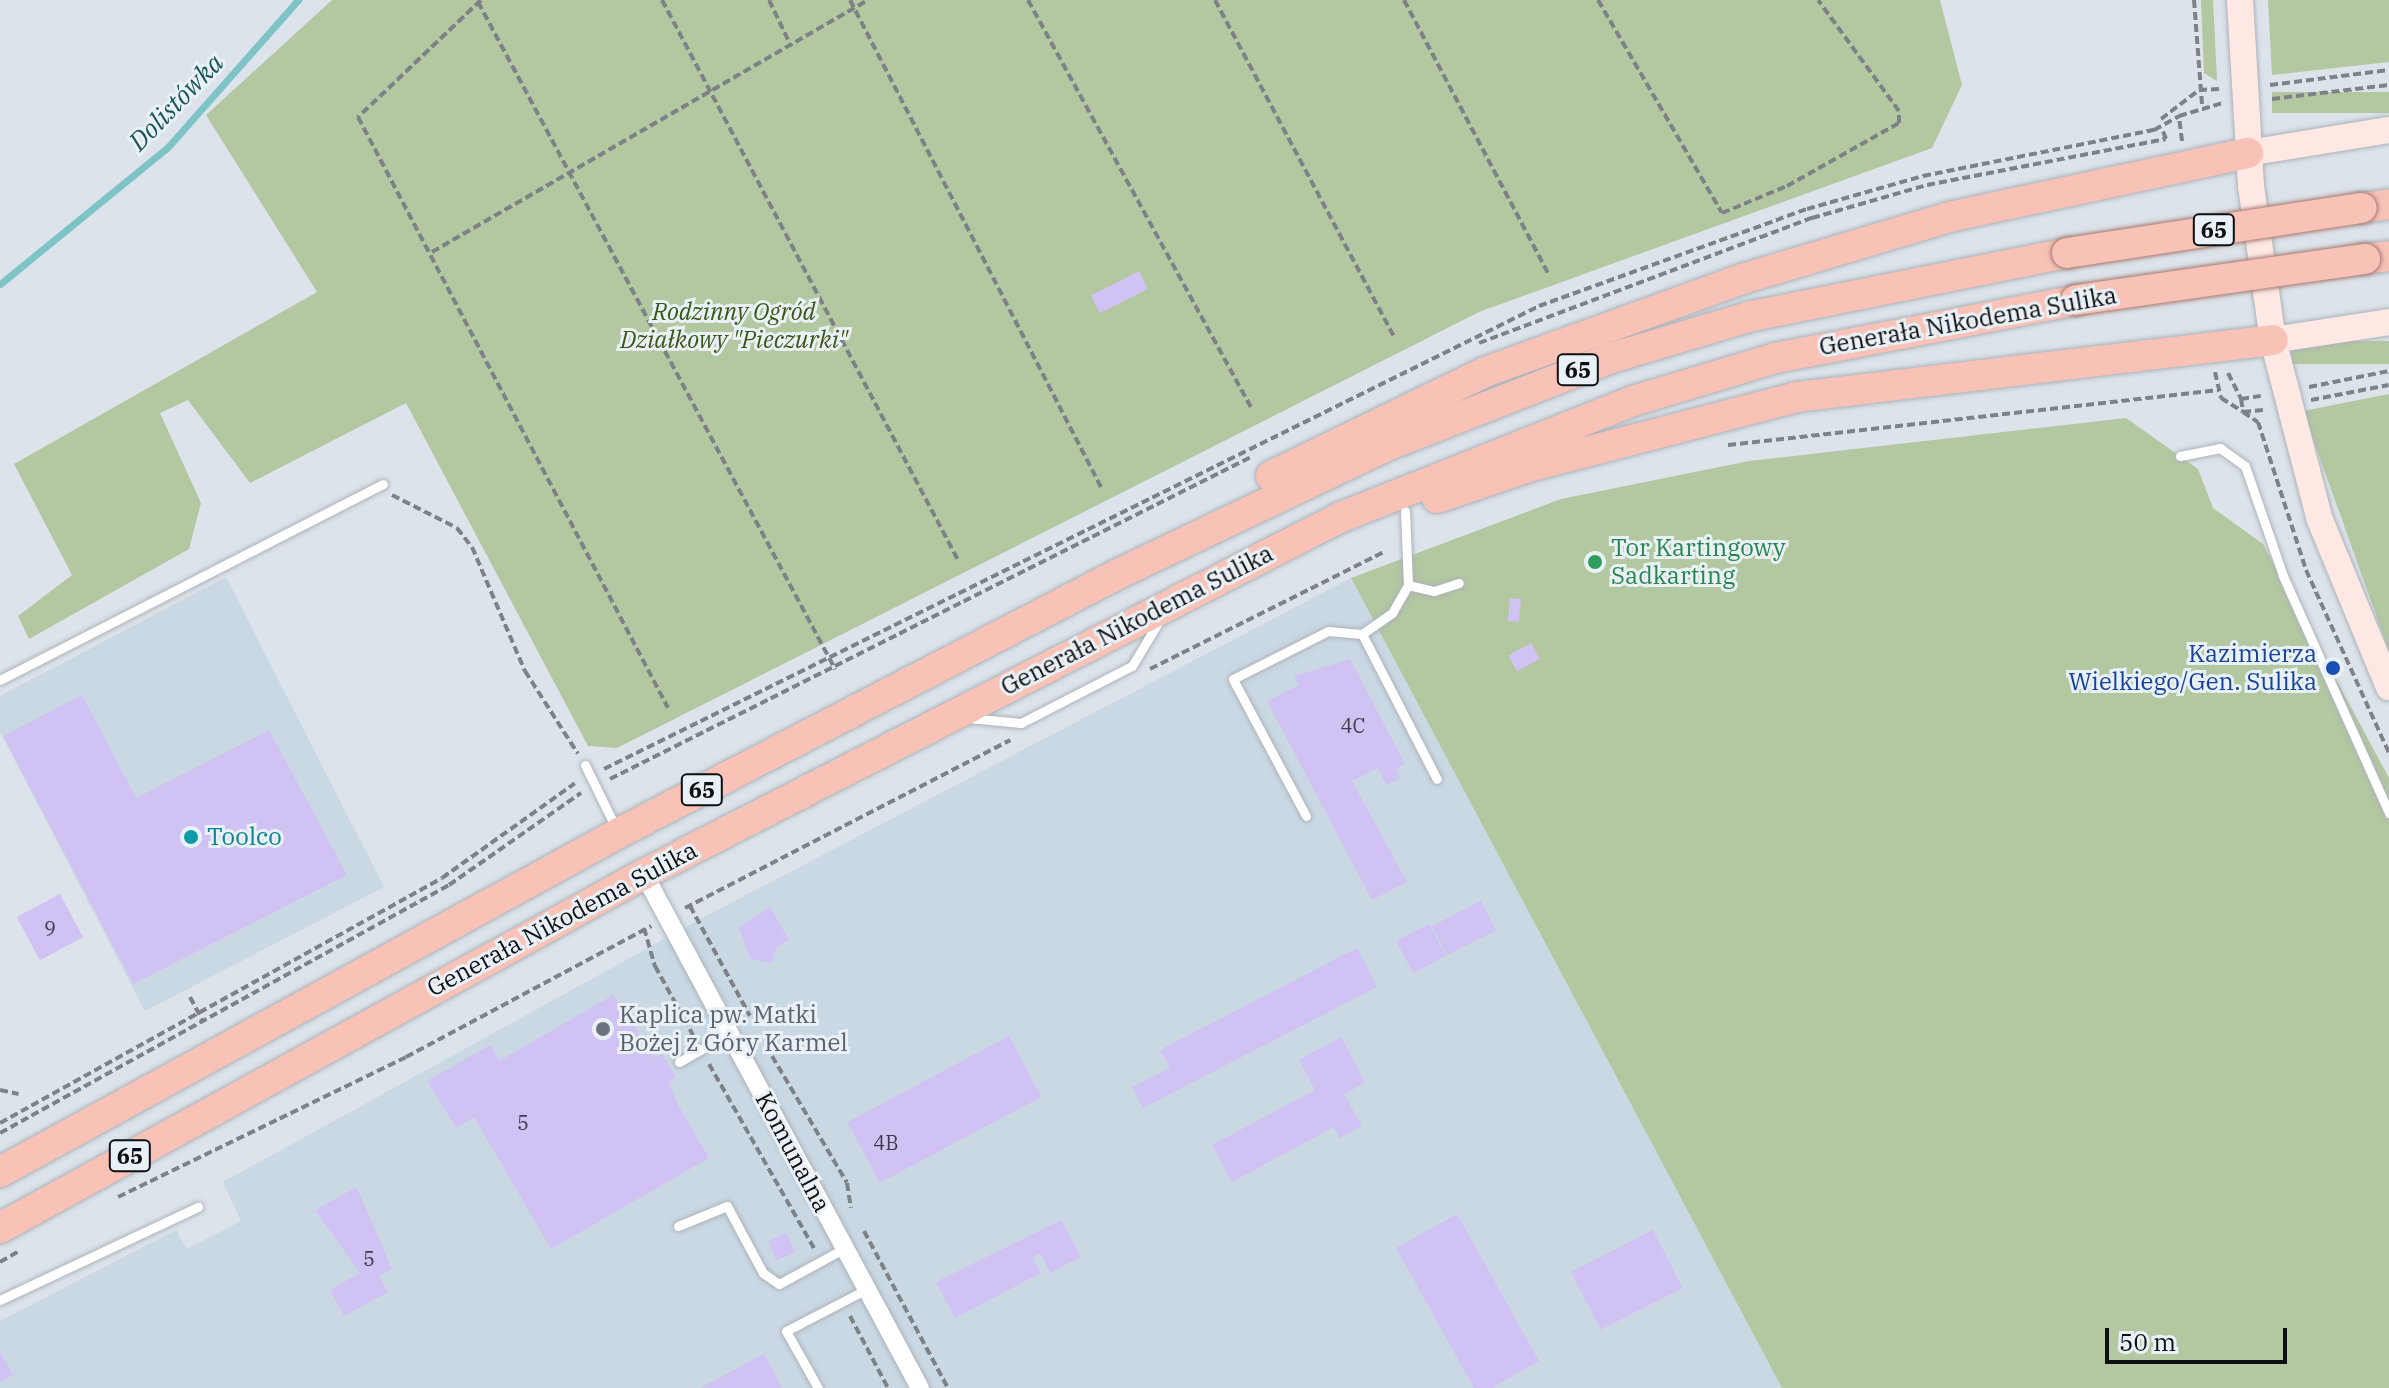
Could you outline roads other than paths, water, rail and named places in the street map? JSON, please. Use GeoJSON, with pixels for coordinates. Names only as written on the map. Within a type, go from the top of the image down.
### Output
{"type":"FeatureCollection","features":[{"type":"Feature","properties":{"kind":"highway"},"geometry":{"type":"LineString","coordinates":[[1118,574],[1254,484],[1485,372],[1870,238],[2248,153]]}},
{"type":"Feature","properties":{"kind":"highway","name":"Generała Nikodema Sulika"},"geometry":{"type":"LineString","coordinates":[[0,1172],[619,833],[1118,574],[1402,439],[1611,358],[1886,284],[2375,206]]}},
{"type":"Feature","properties":{"kind":"highway","name":"Generała Nikodema Sulika"},"geometry":{"type":"LineString","coordinates":[[0,1228],[644,874],[1232,571],[1482,457],[1636,400],[1913,326],[2377,257]]}},
{"type":"Feature","properties":{"kind":"highway"},"geometry":{"type":"LineString","coordinates":[[1232,571],[1532,466],[1796,397],[2273,340]]}},
{"type":"Feature","properties":{"kind":"main road"},"geometry":{"type":"LineString","coordinates":[[2240,0],[2248,153],[2273,340],[2320,520],[2389,687]]}},
{"type":"Feature","properties":{"kind":"main road"},"geometry":{"type":"LineString","coordinates":[[2248,153],[2389,130]]}},
{"type":"Feature","properties":{"kind":"main road"},"geometry":{"type":"LineString","coordinates":[[2273,340],[2389,322]]}},
{"type":"Feature","properties":{"kind":"street","name":"Komunalna"},"geometry":{"type":"LineString","coordinates":[[644,874],[920,1388]]}},
{"type":"Feature","properties":{"kind":"lane"},"geometry":{"type":"LineString","coordinates":[[2180,456],[2220,448],[2245,466],[2283,576],[2389,813]]}},
{"type":"Feature","properties":{"kind":"lane"},"geometry":{"type":"LineString","coordinates":[[0,680],[383,484]]}},
{"type":"Feature","properties":{"kind":"lane"},"geometry":{"type":"LineString","coordinates":[[1306,816],[1233,679],[1328,631],[1362,634],[1392,613],[1408,585],[1405,511]]}},
{"type":"Feature","properties":{"kind":"lane"},"geometry":{"type":"LineString","coordinates":[[1408,585],[1434,591],[1459,583]]}},
{"type":"Feature","properties":{"kind":"lane"},"geometry":{"type":"LineString","coordinates":[[1362,634],[1437,779]]}},
{"type":"Feature","properties":{"kind":"lane"},"geometry":{"type":"LineString","coordinates":[[585,765],[619,833]]}},
{"type":"Feature","properties":{"kind":"lane"},"geometry":{"type":"LineString","coordinates":[[679,1062],[730,1033]]}},
{"type":"Feature","properties":{"kind":"lane"},"geometry":{"type":"LineString","coordinates":[[678,1226],[727,1206],[763,1273],[779,1284],[845,1248]]}},
{"type":"Feature","properties":{"kind":"lane"},"geometry":{"type":"LineString","coordinates":[[0,1300],[198,1207]]}},
{"type":"Feature","properties":{"kind":"lane"},"geometry":{"type":"LineString","coordinates":[[818,1388],[786,1331],[867,1289]]}},
{"type":"Feature","properties":{"kind":"waterway","name":"Dolistówka"},"geometry":{"type":"LineString","coordinates":[[0,284],[167,148],[298,0]]}},
{"type":"Feature","properties":{"kind":"place","name":"Tor Kartingowy Sadkarting"},"geometry":{"type":"Point","coordinates":[1595,562]}},
{"type":"Feature","properties":{"kind":"place","name":"Kazimierza Wielkiego/Gen. Sulika"},"geometry":{"type":"Point","coordinates":[2333,668]}},
{"type":"Feature","properties":{"kind":"place","name":"Toolco"},"geometry":{"type":"Point","coordinates":[191,837]}},
{"type":"Feature","properties":{"kind":"place","name":"Kaplica pw. Matki Bożej z Góry Karmel"},"geometry":{"type":"Point","coordinates":[603,1029]}},
{"type":"Feature","properties":{"kind":"park label","name":"Rodzinny Ogród Działkowy \"Pieczurki\""},"geometry":{"type":"Point","coordinates":[734,326]}}]}
